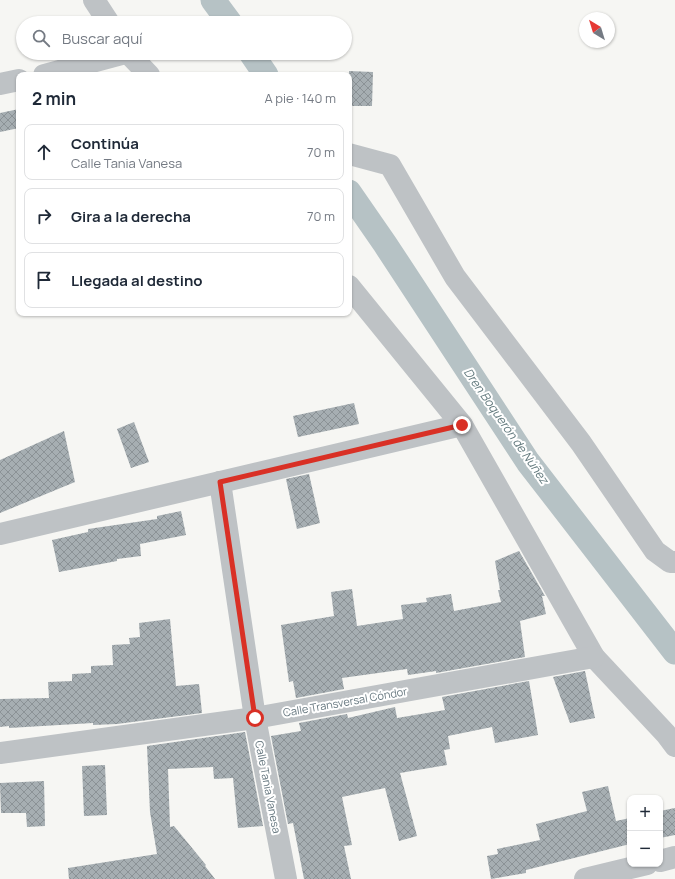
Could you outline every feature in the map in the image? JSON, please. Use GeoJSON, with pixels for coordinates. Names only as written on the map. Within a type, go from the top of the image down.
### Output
{"type":"FeatureCollection","features":[{"type":"Feature","properties":{"kind":"street"},"geometry":{"type":"LineString","coordinates":[[94,0],[104,16]]}},
{"type":"Feature","properties":{"kind":"street"},"geometry":{"type":"LineString","coordinates":[[55,72],[101,60]]}},
{"type":"Feature","properties":{"kind":"street"},"geometry":{"type":"LineString","coordinates":[[134,60],[146,72]]}},
{"type":"Feature","properties":{"kind":"street"},"geometry":{"type":"LineString","coordinates":[[0,84],[16,81]]}},
{"type":"Feature","properties":{"kind":"street"},"geometry":{"type":"LineString","coordinates":[[352,155],[390,166],[455,277],[581,443],[655,551],[670,562],[675,562]]}},
{"type":"Feature","properties":{"kind":"street"},"geometry":{"type":"LineString","coordinates":[[352,290],[462,425],[594,657],[666,734],[675,746]]}},
{"type":"Feature","properties":{"kind":"street"},"geometry":{"type":"LineString","coordinates":[[0,534],[462,425]]}},
{"type":"Feature","properties":{"kind":"street","name":"Calle Tania Vanesa"},"geometry":{"type":"LineString","coordinates":[[220,482],[255,718],[286,879]]}},
{"type":"Feature","properties":{"kind":"street","name":"Calle Transversal Cóndor"},"geometry":{"type":"LineString","coordinates":[[0,753],[255,718],[594,657]]}},
{"type":"Feature","properties":{"kind":"street"},"geometry":{"type":"LineString","coordinates":[[663,860],[675,857]]}},
{"type":"Feature","properties":{"kind":"street"},"geometry":{"type":"LineString","coordinates":[[585,879],[635,867]]}},
{"type":"Feature","properties":{"kind":"building"},"geometry":{"type":"Polygon","coordinates":[[[349,71],[373,72],[372,106],[352,106],[352,72],[349,71]]]}},
{"type":"Feature","properties":{"kind":"building"},"geometry":{"type":"Polygon","coordinates":[[[16,110],[16,129],[0,132],[0,113],[16,110]]]}},
{"type":"Feature","properties":{"kind":"building"},"geometry":{"type":"Polygon","coordinates":[[[354,403],[359,424],[298,437],[293,416],[354,403]]]}},
{"type":"Feature","properties":{"kind":"building"},"geometry":{"type":"Polygon","coordinates":[[[134,422],[149,462],[131,468],[117,429],[134,422]]]}},
{"type":"Feature","properties":{"kind":"building"},"geometry":{"type":"Polygon","coordinates":[[[64,431],[75,482],[0,513],[0,460],[64,431]]]}},
{"type":"Feature","properties":{"kind":"building"},"geometry":{"type":"Polygon","coordinates":[[[309,474],[320,523],[297,529],[286,479],[309,474]]]}},
{"type":"Feature","properties":{"kind":"building"},"geometry":{"type":"Polygon","coordinates":[[[181,511],[186,535],[140,544],[141,556],[117,559],[117,561],[59,572],[52,540],[88,532],[88,529],[157,519],[157,516],[181,511]]]}},
{"type":"Feature","properties":{"kind":"building"},"geometry":{"type":"Polygon","coordinates":[[[519,551],[545,596],[542,596],[546,614],[520,621],[525,657],[436,673],[436,671],[408,675],[407,669],[342,678],[344,689],[296,698],[293,681],[289,682],[281,625],[334,616],[331,592],[352,589],[357,626],[403,619],[401,605],[427,602],[426,598],[451,594],[454,611],[501,602],[498,590],[500,590],[495,561],[519,551]]]}},
{"type":"Feature","properties":{"kind":"building"},"geometry":{"type":"Polygon","coordinates":[[[170,619],[176,686],[199,684],[202,713],[117,724],[93,725],[93,723],[9,728],[9,726],[0,727],[0,699],[49,698],[48,682],[72,681],[72,674],[91,673],[91,666],[113,665],[112,645],[130,644],[129,638],[140,637],[139,623],[170,619]]]}},
{"type":"Feature","properties":{"kind":"building"},"geometry":{"type":"Polygon","coordinates":[[[585,671],[595,718],[570,723],[553,677],[585,671]]]}},
{"type":"Feature","properties":{"kind":"building"},"geometry":{"type":"Polygon","coordinates":[[[529,681],[538,735],[495,743],[492,727],[448,736],[450,749],[444,750],[447,765],[400,773],[417,836],[399,841],[385,788],[342,797],[352,845],[344,846],[351,879],[304,879],[293,823],[288,824],[271,736],[301,731],[299,723],[347,714],[348,718],[395,707],[397,718],[445,710],[442,697],[529,681]]]}},
{"type":"Feature","properties":{"kind":"building"},"geometry":{"type":"Polygon","coordinates":[[[245,732],[263,826],[238,828],[233,778],[214,779],[213,767],[168,769],[170,827],[174,826],[206,865],[205,866],[215,879],[69,879],[68,868],[157,854],[150,812],[147,746],[245,732]]]}},
{"type":"Feature","properties":{"kind":"building"},"geometry":{"type":"Polygon","coordinates":[[[105,765],[107,815],[84,816],[82,766],[105,765]]]}},
{"type":"Feature","properties":{"kind":"building"},"geometry":{"type":"Polygon","coordinates":[[[44,781],[45,826],[27,827],[26,813],[1,813],[0,783],[44,781]]]}},
{"type":"Feature","properties":{"kind":"building"},"geometry":{"type":"Polygon","coordinates":[[[608,786],[616,821],[627,819],[627,845],[526,870],[526,873],[491,879],[487,856],[498,854],[497,849],[540,840],[536,824],[587,811],[582,792],[608,786]]]}},
{"type":"Feature","properties":{"kind":"building"},"geometry":{"type":"Polygon","coordinates":[[[675,808],[675,835],[663,837],[663,810],[675,808]]]}},
{"type":"Feature","properties":{"kind":"waterway","name":"Dren Boquerón de Núñez"},"geometry":{"type":"LineString","coordinates":[[213,0],[225,16]]}},
{"type":"Feature","properties":{"kind":"waterway","name":"Dren Boquerón de Núñez"},"geometry":{"type":"LineString","coordinates":[[256,60],[264,72]]}},
{"type":"Feature","properties":{"kind":"waterway","name":"Dren Boquerón de Núñez"},"geometry":{"type":"LineString","coordinates":[[352,196],[528,462],[675,652]]}},
{"type":"Feature","properties":{"kind":"route"},"geometry":{"type":"LineString","coordinates":[[255,718],[220,482],[462,425]]}}]}
